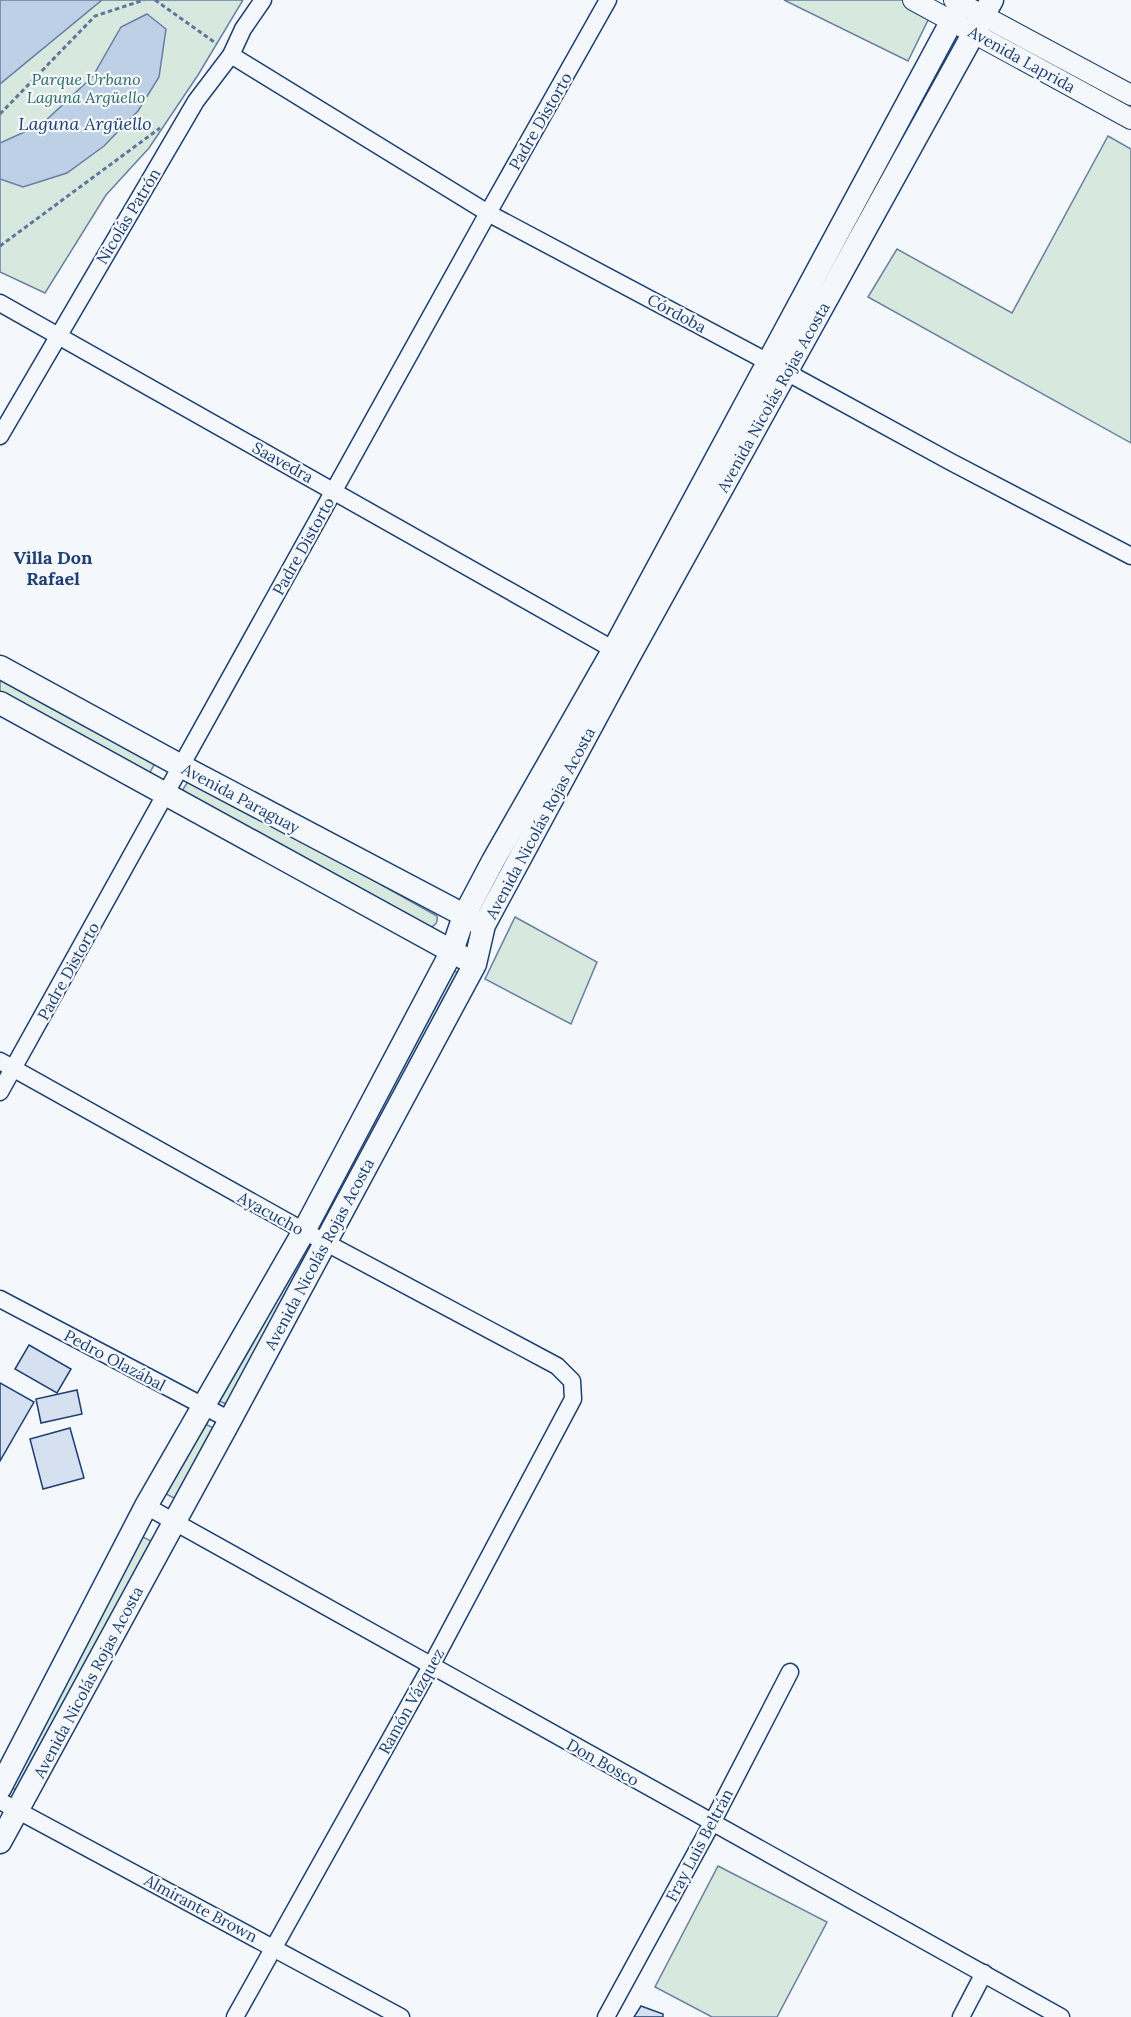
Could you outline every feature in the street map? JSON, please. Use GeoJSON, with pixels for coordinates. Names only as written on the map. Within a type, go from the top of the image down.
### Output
{"type":"FeatureCollection","features":[{"type":"Feature","properties":{"kind":"main road","name":"Avenida Nicolás Rojas Acosta"},"geometry":{"type":"LineString","coordinates":[[778,367],[957,6]]}},
{"type":"Feature","properties":{"kind":"main road","name":"Avenida Nicolás Rojas Acosta"},"geometry":{"type":"LineString","coordinates":[[0,1788],[146,1506],[304,1231],[452,951],[474,921],[778,367],[983,16]]}},
{"type":"Feature","properties":{"kind":"main road","name":"Avenida Paraguay"},"geometry":{"type":"LineString","coordinates":[[0,667],[474,921]]}},
{"type":"Feature","properties":{"kind":"main road","name":"Avenida Paraguay"},"geometry":{"type":"LineString","coordinates":[[0,703],[475,963]]}},
{"type":"Feature","properties":{"kind":"main road","name":"Avenida Nicolás Rojas Acosta"},"geometry":{"type":"LineString","coordinates":[[0,1842],[9,1806],[175,1521],[475,963],[474,921]]}},
{"type":"Feature","properties":{"kind":"street","name":"Nicolás Patrón"},"geometry":{"type":"LineString","coordinates":[[0,436],[196,101],[231,55],[243,29],[262,0]]}},
{"type":"Feature","properties":{"kind":"street","name":"Padre Distorto"},"geometry":{"type":"LineString","coordinates":[[0,1092],[7,1064],[166,793],[608,0]]}},
{"type":"Feature","properties":{"kind":"street","name":"Avenida Laprida"},"geometry":{"type":"LineString","coordinates":[[914,0],[957,6],[983,16],[1131,95]]}},
{"type":"Feature","properties":{"kind":"street","name":"Avenida Laprida"},"geometry":{"type":"LineString","coordinates":[[983,16],[1131,119]]}},
{"type":"Feature","properties":{"kind":"street","name":"Córdoba"},"geometry":{"type":"LineString","coordinates":[[231,55],[488,213],[1131,556]]}},
{"type":"Feature","properties":{"kind":"street","name":"Saavedra"},"geometry":{"type":"LineString","coordinates":[[0,303],[621,653]]}},
{"type":"Feature","properties":{"kind":"street","name":"Ayacucho"},"geometry":{"type":"LineString","coordinates":[[7,1064],[304,1231],[557,1366],[572,1381]]}},
{"type":"Feature","properties":{"kind":"street","name":"Pedro Olazábal"},"geometry":{"type":"LineString","coordinates":[[0,1299],[230,1420]]}},
{"type":"Feature","properties":{"kind":"street","name":"Ramón Vázquez"},"geometry":{"type":"LineString","coordinates":[[235,2017],[431,1666],[573,1399],[572,1381]]}},
{"type":"Feature","properties":{"kind":"street","name":"Don Bosco"},"geometry":{"type":"LineString","coordinates":[[146,1506],[1061,2017]]}},
{"type":"Feature","properties":{"kind":"street","name":"Fray Luis Beltrán"},"geometry":{"type":"LineString","coordinates":[[606,2017],[712,1823],[790,1672]]}},
{"type":"Feature","properties":{"kind":"street","name":"Almirante Brown"},"geometry":{"type":"LineString","coordinates":[[9,1806],[401,2017]]}},
{"type":"Feature","properties":{"kind":"street"},"geometry":{"type":"LineString","coordinates":[[961,2017],[984,1973]]}},
{"type":"Feature","properties":{"kind":"path"},"geometry":{"type":"LineString","coordinates":[[0,114],[95,16],[144,0]]}},
{"type":"Feature","properties":{"kind":"path"},"geometry":{"type":"LineString","coordinates":[[156,0],[231,55]]}},
{"type":"Feature","properties":{"kind":"path"},"geometry":{"type":"LineString","coordinates":[[0,246],[168,122]]}},
{"type":"Feature","properties":{"kind":"green space","name":"Parque Urbano Laguna Argüello"},"geometry":{"type":"Polygon","coordinates":[[[0,0],[243,0],[198,75],[149,148],[106,195],[45,293],[0,272],[0,0]]]}},
{"type":"Feature","properties":{"kind":"green space"},"geometry":{"type":"Polygon","coordinates":[[[784,0],[902,0],[931,14],[908,61],[784,0]]]}},
{"type":"Feature","properties":{"kind":"green space"},"geometry":{"type":"Polygon","coordinates":[[[1108,136],[1131,149],[1131,443],[868,297],[897,249],[1012,313],[1108,136]]]}},
{"type":"Feature","properties":{"kind":"green space"},"geometry":{"type":"Polygon","coordinates":[[[0,676],[155,763],[148,776],[0,694],[0,676]]]}},
{"type":"Feature","properties":{"kind":"green space"},"geometry":{"type":"Polygon","coordinates":[[[190,778],[437,916],[436,923],[430,928],[182,791],[190,778]]]}},
{"type":"Feature","properties":{"kind":"green space"},"geometry":{"type":"Polygon","coordinates":[[[515,917],[597,962],[571,1024],[485,979],[515,917]]]}},
{"type":"Feature","properties":{"kind":"green space"},"geometry":{"type":"Polygon","coordinates":[[[450,969],[461,974],[331,1212],[321,1206],[450,969]]]}},
{"type":"Feature","properties":{"kind":"green space"},"geometry":{"type":"Polygon","coordinates":[[[303,1243],[314,1249],[226,1404],[212,1398],[303,1243]]]}},
{"type":"Feature","properties":{"kind":"green space"},"geometry":{"type":"Polygon","coordinates":[[[205,1424],[216,1429],[176,1499],[166,1494],[205,1424]]]}},
{"type":"Feature","properties":{"kind":"green space"},"geometry":{"type":"Polygon","coordinates":[[[139,1535],[151,1541],[20,1792],[9,1786],[139,1535]]]}},
{"type":"Feature","properties":{"kind":"green space"},"geometry":{"type":"Polygon","coordinates":[[[718,1866],[827,1922],[777,2017],[712,2017],[655,1987],[718,1866]]]}},
{"type":"Feature","properties":{"kind":"water","name":"Laguna Argüello"},"geometry":{"type":"Polygon","coordinates":[[[0,0],[102,0],[0,84],[0,0]]]}},
{"type":"Feature","properties":{"kind":"water","name":"Laguna Argüello"},"geometry":{"type":"Polygon","coordinates":[[[147,14],[166,29],[159,77],[138,111],[104,146],[67,173],[23,187],[0,179],[0,143],[42,124],[93,76],[121,27],[147,14]]]}},
{"type":"Feature","properties":{"kind":"building"},"geometry":{"type":"Polygon","coordinates":[[[29,1345],[71,1369],[57,1393],[15,1369],[29,1345]]]}},
{"type":"Feature","properties":{"kind":"building"},"geometry":{"type":"Polygon","coordinates":[[[0,1383],[34,1402],[0,1461],[0,1383]]]}},
{"type":"Feature","properties":{"kind":"building"},"geometry":{"type":"Polygon","coordinates":[[[77,1390],[82,1414],[41,1423],[36,1399],[77,1390]]]}},
{"type":"Feature","properties":{"kind":"building"},"geometry":{"type":"Polygon","coordinates":[[[70,1428],[84,1478],[43,1489],[30,1439],[70,1428]]]}},
{"type":"Feature","properties":{"kind":"building"},"geometry":{"type":"Polygon","coordinates":[[[641,2006],[663,2014],[663,2017],[634,2017],[641,2006]]]}},
{"type":"Feature","properties":{"kind":"district","name":"Villa Don Rafael"},"geometry":{"type":"Point","coordinates":[53,568]}}]}
